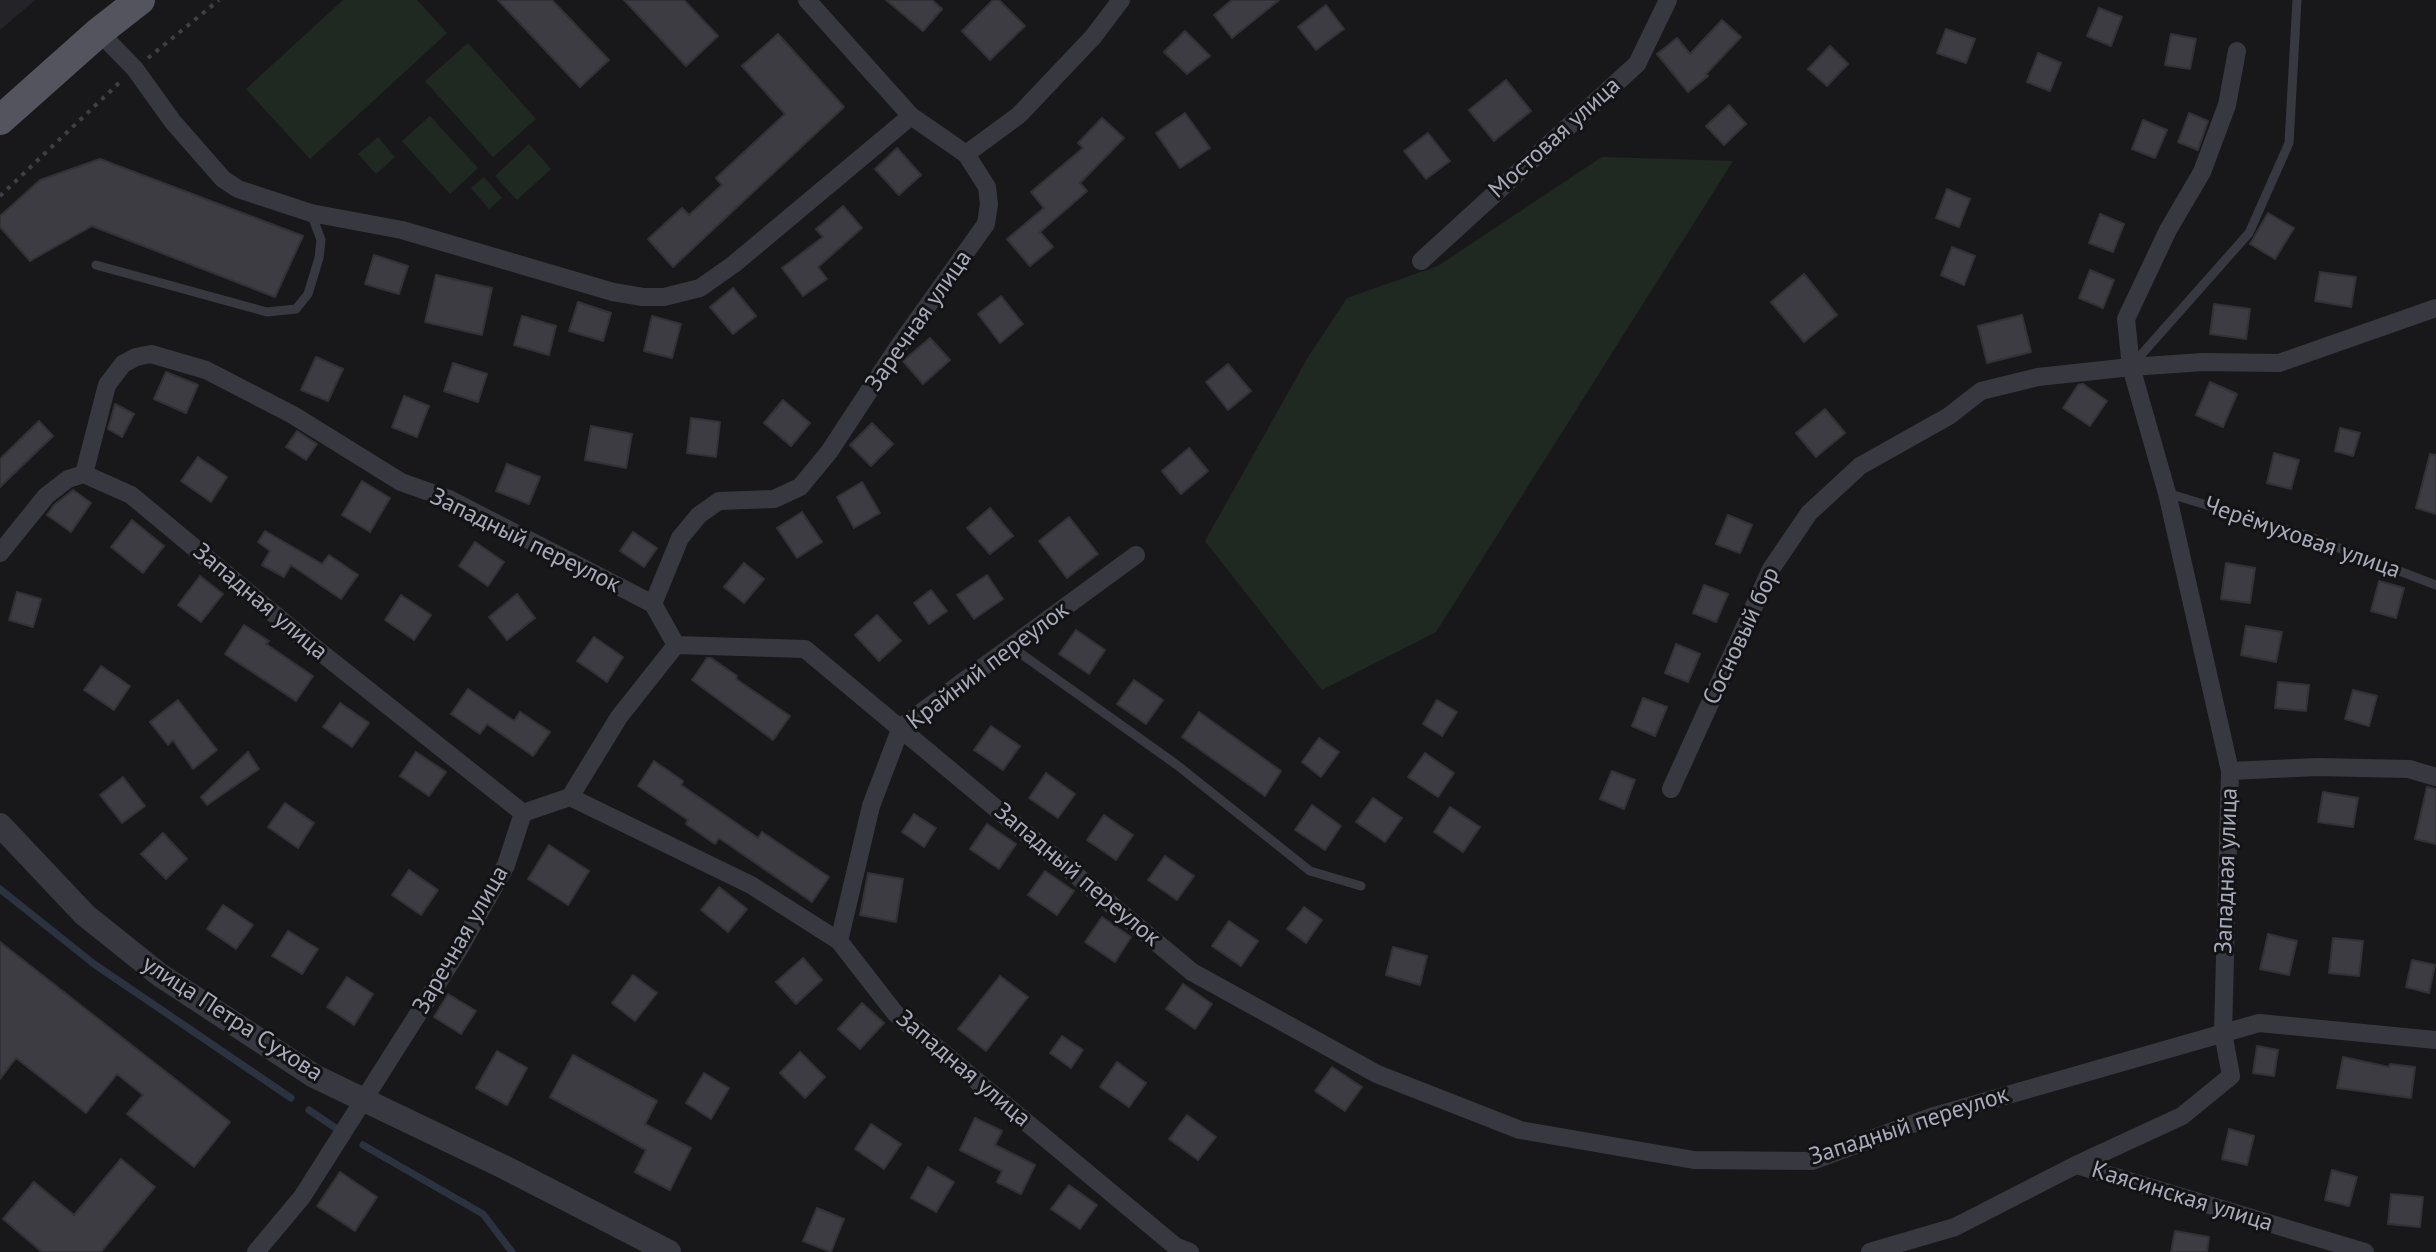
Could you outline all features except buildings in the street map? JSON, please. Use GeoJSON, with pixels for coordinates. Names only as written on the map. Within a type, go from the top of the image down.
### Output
{"type":"FeatureCollection","features":[{"type":"Feature","properties":{"kind":"main road"},"geometry":{"type":"LineString","coordinates":[[0,120],[132,4]]}},
{"type":"Feature","properties":{"kind":"street"},"geometry":{"type":"LineString","coordinates":[[807,0],[911,116],[966,154],[1019,115],[1093,37],[1121,0]]}},
{"type":"Feature","properties":{"kind":"street","name":"Мостовая улица"},"geometry":{"type":"LineString","coordinates":[[1421,261],[1637,64],[1668,0]]}},
{"type":"Feature","properties":{"kind":"street"},"geometry":{"type":"LineString","coordinates":[[99,32],[135,69],[173,122],[223,179],[255,196],[311,213],[402,230],[613,292],[643,297],[664,297],[700,288],[734,264],[911,116]]}},
{"type":"Feature","properties":{"kind":"street"},"geometry":{"type":"LineString","coordinates":[[2167,493],[2131,367],[2126,319],[2168,230],[2202,172],[2227,105],[2237,51]]}},
{"type":"Feature","properties":{"kind":"street","name":"Заречная улица"},"geometry":{"type":"LineString","coordinates":[[653,604],[680,538],[699,515],[719,501],[774,499],[800,487],[829,452],[898,347],[986,224],[989,204],[987,187],[966,154]]}},
{"type":"Feature","properties":{"kind":"street","name":"Сосновый бор"},"geometry":{"type":"LineString","coordinates":[[1671,789],[1771,569],[1809,513],[1860,466],[1949,416],[1981,391],[2038,377],[2131,367],[2203,362],[2279,363],[2436,308]]}},
{"type":"Feature","properties":{"kind":"street","name":"Западный переулок"},"geometry":{"type":"LineString","coordinates":[[84,474],[107,385],[123,364],[151,354],[206,370],[293,415],[401,482],[449,499],[653,604]]}},
{"type":"Feature","properties":{"kind":"street"},"geometry":{"type":"LineString","coordinates":[[0,553],[46,496],[68,479],[84,474]]}},
{"type":"Feature","properties":{"kind":"street","name":"Западная улица"},"geometry":{"type":"LineString","coordinates":[[84,474],[131,495],[309,643],[523,813]]}},
{"type":"Feature","properties":{"kind":"street","name":"Западная улица"},"geometry":{"type":"LineString","coordinates":[[2076,1165],[2182,1116],[2231,1076],[2223,1033],[2230,771],[2167,493]]}},
{"type":"Feature","properties":{"kind":"street","name":"Крайний переулок"},"geometry":{"type":"LineString","coordinates":[[839,941],[871,806],[901,727],[1013,648],[1136,555]]}},
{"type":"Feature","properties":{"kind":"street"},"geometry":{"type":"LineString","coordinates":[[523,813],[570,797],[619,717],[676,645],[653,604]]}},
{"type":"Feature","properties":{"kind":"street","name":"Западный переулок"},"geometry":{"type":"LineString","coordinates":[[676,645],[805,649],[1192,972],[1377,1074],[1520,1130],[1694,1160],[1812,1161],[1931,1117],[2259,1023],[2436,1040]]}},
{"type":"Feature","properties":{"kind":"street"},"geometry":{"type":"LineString","coordinates":[[2230,771],[2317,767],[2409,769],[2436,777]]}},
{"type":"Feature","properties":{"kind":"street","name":"Западная улица"},"geometry":{"type":"LineString","coordinates":[[570,797],[751,885],[839,941],[895,1013],[1175,1246],[1190,1252]]}},
{"type":"Feature","properties":{"kind":"street","name":"Заречная улица"},"geometry":{"type":"LineString","coordinates":[[256,1252],[302,1197],[458,951],[506,865],[523,813]]}},
{"type":"Feature","properties":{"kind":"street","name":"улица Петра Сухова"},"geometry":{"type":"LineString","coordinates":[[0,825],[85,915],[160,975],[314,1076],[669,1252]]}},
{"type":"Feature","properties":{"kind":"street","name":"Каясинская улица"},"geometry":{"type":"LineString","coordinates":[[1870,1252],[1955,1227],[2076,1165],[2365,1252]]}},
{"type":"Feature","properties":{"kind":"lane"},"geometry":{"type":"LineString","coordinates":[[2131,367],[2249,233],[2289,143],[2297,0]]}},
{"type":"Feature","properties":{"kind":"lane"},"geometry":{"type":"LineString","coordinates":[[96,265],[267,312],[296,309],[308,294],[319,258],[321,240],[311,213]]}},
{"type":"Feature","properties":{"kind":"lane","name":"Черёмуховая улица"},"geometry":{"type":"LineString","coordinates":[[2167,493],[2305,535],[2436,585]]}},
{"type":"Feature","properties":{"kind":"lane"},"geometry":{"type":"LineString","coordinates":[[1013,648],[1177,765],[1310,871],[1361,886]]}},
{"type":"Feature","properties":{"kind":"path"},"geometry":{"type":"LineString","coordinates":[[0,196],[135,69],[219,0]]}},
{"type":"Feature","properties":{"kind":"shaded area"},"geometry":{"type":"Polygon","coordinates":[[[0,0],[35,0],[0,30],[0,0]]]}},
{"type":"Feature","properties":{"kind":"shaded area"},"geometry":{"type":"Polygon","coordinates":[[[343,0],[417,0],[447,33],[310,159],[246,89],[343,0]]]}},
{"type":"Feature","properties":{"kind":"shaded area"},"geometry":{"type":"Polygon","coordinates":[[[468,43],[536,119],[493,157],[425,81],[468,43]]]}},
{"type":"Feature","properties":{"kind":"shaded area"},"geometry":{"type":"Polygon","coordinates":[[[430,116],[478,168],[450,194],[402,141],[430,116]]]}},
{"type":"Feature","properties":{"kind":"shaded area"},"geometry":{"type":"Polygon","coordinates":[[[378,137],[395,157],[376,174],[358,154],[378,137]]]}},
{"type":"Feature","properties":{"kind":"shaded area"},"geometry":{"type":"Polygon","coordinates":[[[529,144],[551,169],[517,200],[495,176],[529,144]]]}},
{"type":"Feature","properties":{"kind":"shaded area"},"geometry":{"type":"Polygon","coordinates":[[[1602,157],[1733,161],[1436,632],[1322,690],[1205,541],[1307,359],[1347,298],[1438,266],[1602,157]]]}},
{"type":"Feature","properties":{"kind":"shaded area"},"geometry":{"type":"Polygon","coordinates":[[[484,177],[502,198],[489,209],[471,188],[484,177]]]}},
{"type":"Feature","properties":{"kind":"waterway"},"geometry":{"type":"LineString","coordinates":[[0,889],[94,964],[291,1098]]}},
{"type":"Feature","properties":{"kind":"waterway"},"geometry":{"type":"LineString","coordinates":[[309,1110],[337,1129]]}},
{"type":"Feature","properties":{"kind":"waterway"},"geometry":{"type":"LineString","coordinates":[[363,1145],[483,1214],[512,1252]]}}]}
